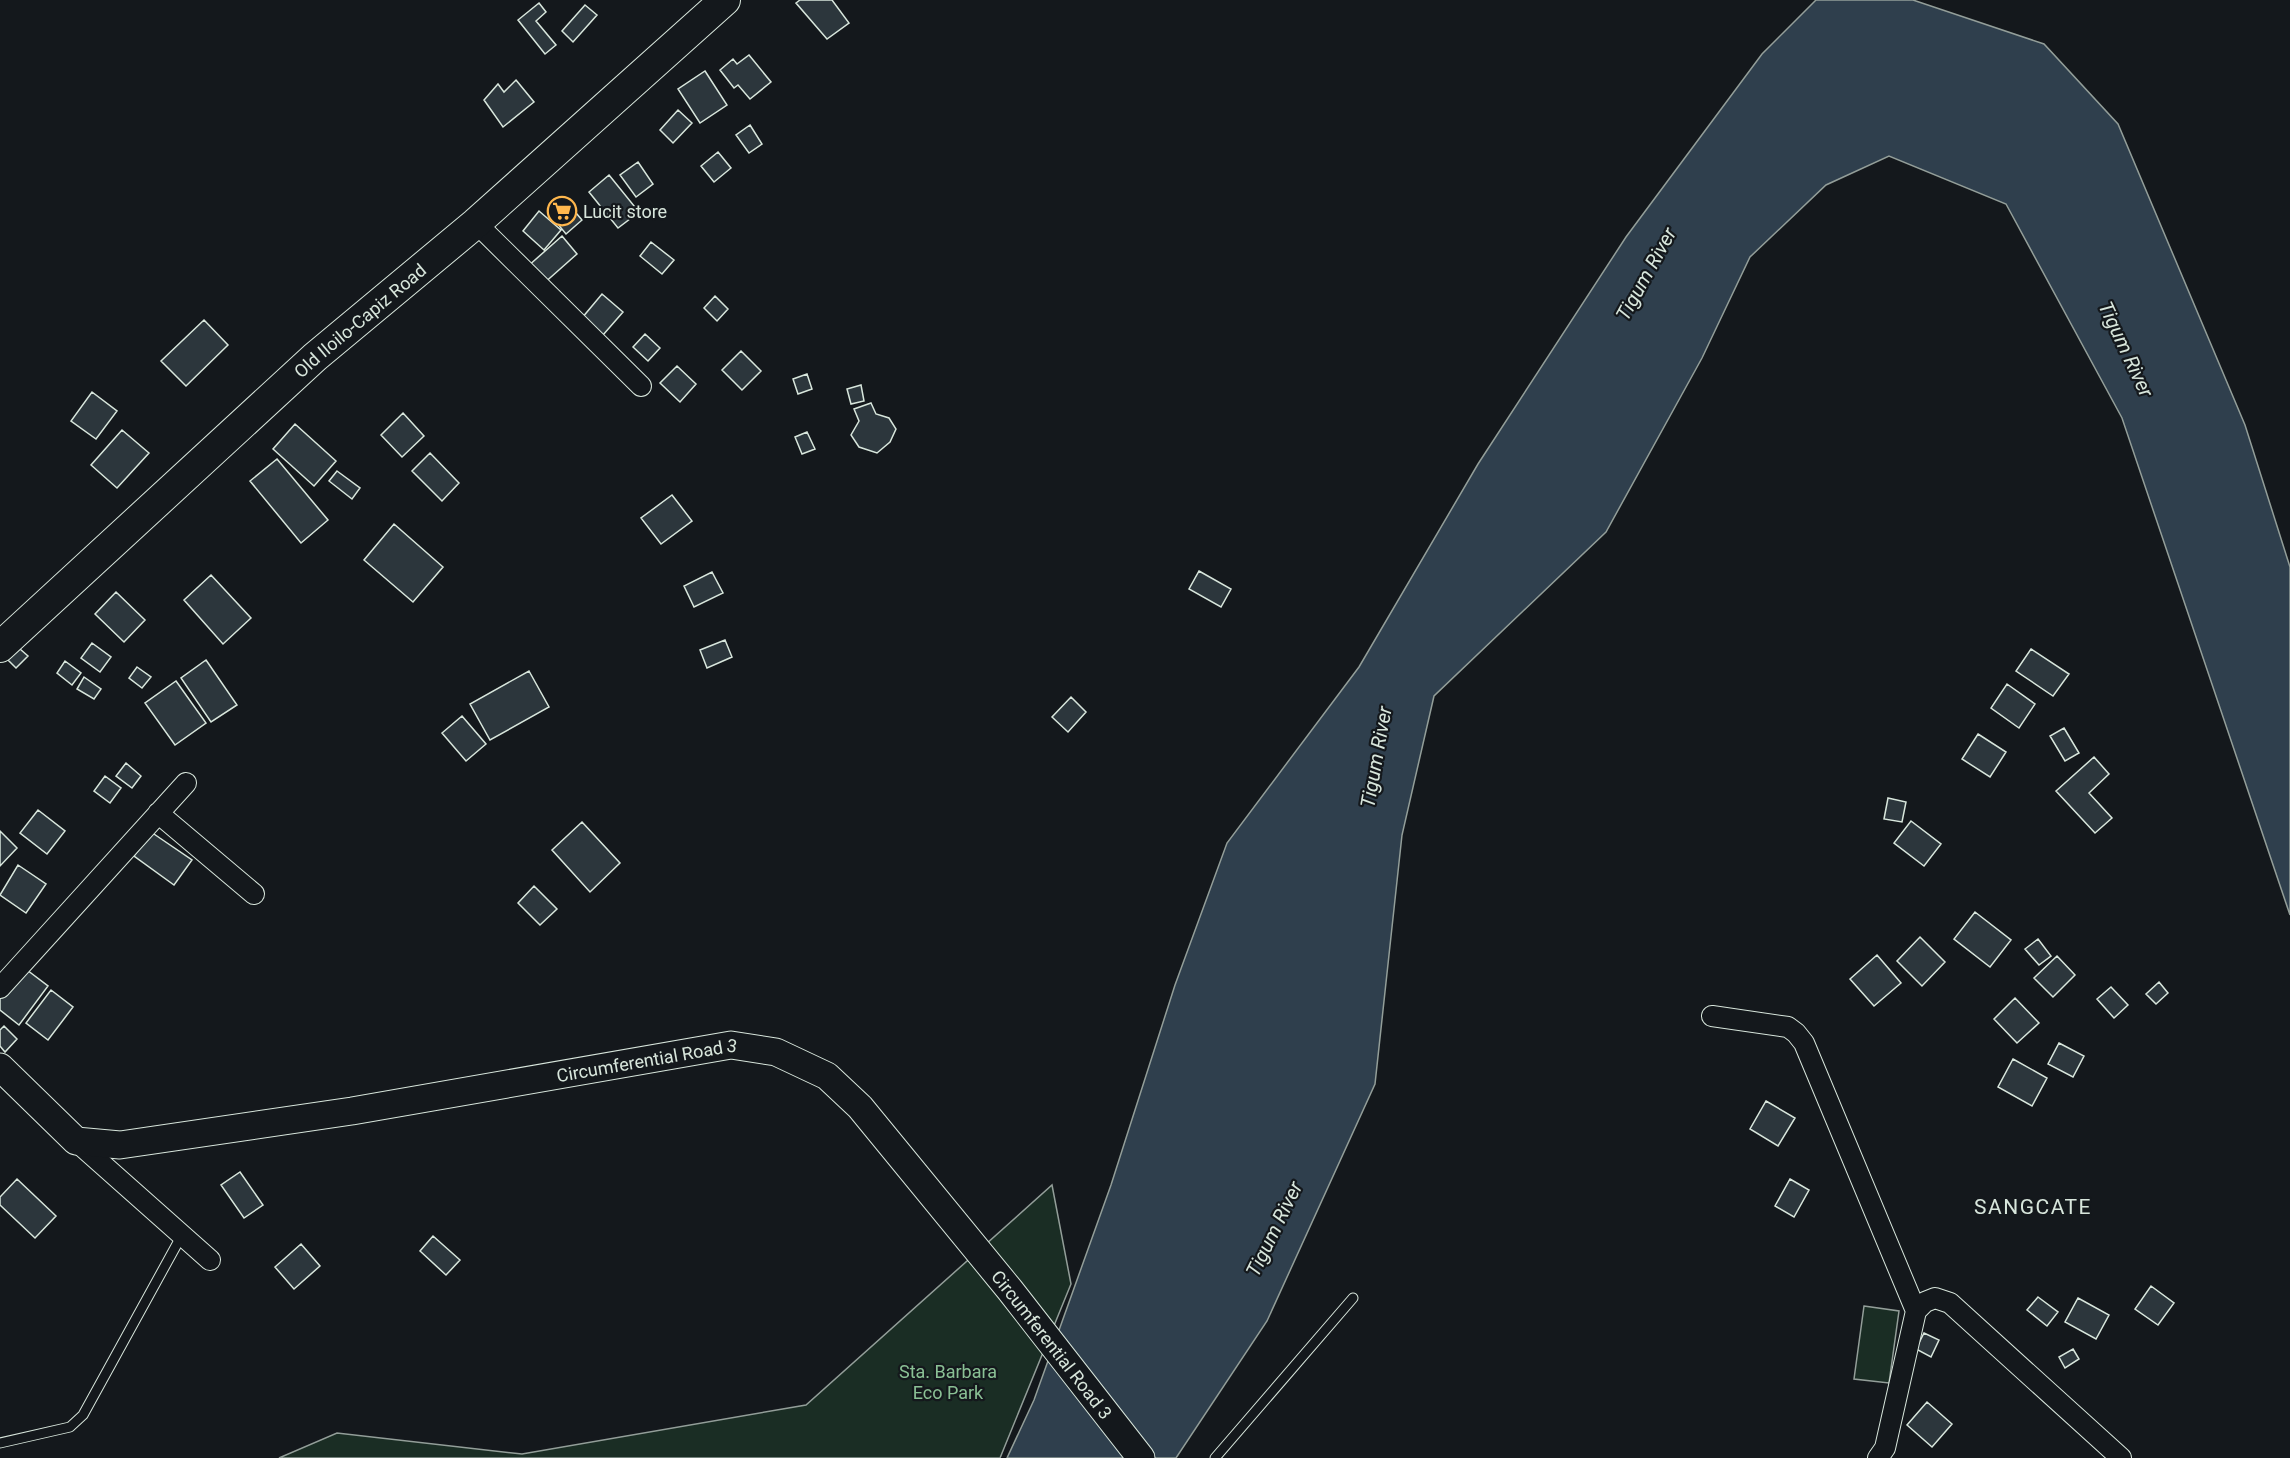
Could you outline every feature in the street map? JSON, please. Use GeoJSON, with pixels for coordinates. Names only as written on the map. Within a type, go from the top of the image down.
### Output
{"type":"FeatureCollection","features":[{"type":"Feature","properties":{"kind":"main road","name":"Old Iloilo-Capiz Road"},"geometry":{"type":"LineString","coordinates":[[0,647],[315,357],[476,223],[725,0]]}},
{"type":"Feature","properties":{"kind":"main road","name":"Circumferential Road 3"},"geometry":{"type":"LineString","coordinates":[[76,1141],[120,1145],[306,1118],[731,1045],[777,1052],[827,1076],[860,1107],[1010,1290],[1141,1458]]}},
{"type":"Feature","properties":{"kind":"main road"},"geometry":{"type":"LineString","coordinates":[[0,1067],[76,1141]]}},
{"type":"Feature","properties":{"kind":"street"},"geometry":{"type":"LineString","coordinates":[[476,223],[640,386]]}},
{"type":"Feature","properties":{"kind":"street"},"geometry":{"type":"LineString","coordinates":[[0,988],[186,783]]}},
{"type":"Feature","properties":{"kind":"street"},"geometry":{"type":"LineString","coordinates":[[158,813],[254,894]]}},
{"type":"Feature","properties":{"kind":"street"},"geometry":{"type":"LineString","coordinates":[[1712,1016],[1788,1027],[1804,1043],[1916,1311]]}},
{"type":"Feature","properties":{"kind":"street"},"geometry":{"type":"LineString","coordinates":[[76,1141],[210,1260]]}},
{"type":"Feature","properties":{"kind":"street"},"geometry":{"type":"LineString","coordinates":[[1878,1458],[1885,1448],[1916,1311],[1925,1302],[1935,1298],[1950,1304],[2121,1458]]}},
{"type":"Feature","properties":{"kind":"lane"},"geometry":{"type":"LineString","coordinates":[[0,1443],[70,1427],[83,1415],[182,1235]]}},
{"type":"Feature","properties":{"kind":"lane"},"geometry":{"type":"LineString","coordinates":[[1215,1458],[1353,1298]]}},
{"type":"Feature","properties":{"kind":"green space","name":"Sta. Barbara Eco Park"},"geometry":{"type":"Polygon","coordinates":[[[1052,1185],[1071,1284],[1000,1458],[279,1458],[337,1433],[522,1454],[806,1405],[1052,1185]]]}},
{"type":"Feature","properties":{"kind":"green space"},"geometry":{"type":"Polygon","coordinates":[[[1864,1306],[1899,1311],[1889,1383],[1854,1379],[1864,1306]]]}},
{"type":"Feature","properties":{"kind":"water","name":"Tigum River"},"geometry":{"type":"Polygon","coordinates":[[[1816,0],[1913,0],[2044,44],[2118,124],[2245,425],[2290,567],[2290,915],[2122,418],[2006,204],[1889,156],[1826,185],[1750,257],[1702,358],[1606,532],[1434,696],[1402,835],[1375,1084],[1267,1321],[1176,1458],[1007,1458],[1034,1400],[1111,1185],[1175,985],[1227,843],[1359,667],[1478,464],[1626,237],[1762,54],[1816,0]]]}},
{"type":"Feature","properties":{"kind":"building"},"geometry":{"type":"Polygon","coordinates":[[[800,0],[832,0],[849,23],[827,39],[796,3],[800,0]]]}},
{"type":"Feature","properties":{"kind":"building"},"geometry":{"type":"Polygon","coordinates":[[[539,3],[546,12],[536,21],[556,45],[545,54],[518,20],[539,3]]]}},
{"type":"Feature","properties":{"kind":"building"},"geometry":{"type":"Polygon","coordinates":[[[585,5],[597,15],[573,42],[562,31],[585,5]]]}},
{"type":"Feature","properties":{"kind":"building"},"geometry":{"type":"Polygon","coordinates":[[[749,55],[771,82],[750,99],[738,85],[734,88],[720,70],[733,59],[737,64],[749,55]]]}},
{"type":"Feature","properties":{"kind":"building"},"geometry":{"type":"Polygon","coordinates":[[[705,71],[727,105],[700,123],[678,89],[705,71]]]}},
{"type":"Feature","properties":{"kind":"building"},"geometry":{"type":"Polygon","coordinates":[[[516,80],[534,102],[503,127],[484,100],[498,84],[504,92],[516,80]]]}},
{"type":"Feature","properties":{"kind":"building"},"geometry":{"type":"Polygon","coordinates":[[[678,110],[692,123],[673,143],[660,130],[678,110]]]}},
{"type":"Feature","properties":{"kind":"building"},"geometry":{"type":"Polygon","coordinates":[[[750,125],[762,144],[749,153],[736,135],[750,125]]]}},
{"type":"Feature","properties":{"kind":"building"},"geometry":{"type":"Polygon","coordinates":[[[718,152],[731,168],[714,182],[701,166],[718,152]]]}},
{"type":"Feature","properties":{"kind":"building"},"geometry":{"type":"Polygon","coordinates":[[[638,162],[653,184],[636,197],[620,175],[638,162]]]}},
{"type":"Feature","properties":{"kind":"building"},"geometry":{"type":"Polygon","coordinates":[[[609,175],[639,212],[618,228],[589,192],[609,175]]]}},
{"type":"Feature","properties":{"kind":"building"},"geometry":{"type":"Polygon","coordinates":[[[564,199],[582,220],[566,234],[548,212],[564,199]]]}},
{"type":"Feature","properties":{"kind":"building"},"geometry":{"type":"Polygon","coordinates":[[[539,211],[561,230],[544,250],[523,231],[539,211]]]}},
{"type":"Feature","properties":{"kind":"building"},"geometry":{"type":"Polygon","coordinates":[[[562,236],[577,254],[542,285],[527,267],[562,236]]]}},
{"type":"Feature","properties":{"kind":"building"},"geometry":{"type":"Polygon","coordinates":[[[651,242],[674,260],[662,274],[640,256],[651,242]]]}},
{"type":"Feature","properties":{"kind":"building"},"geometry":{"type":"Polygon","coordinates":[[[602,294],[623,312],[603,335],[582,318],[602,294]]]}},
{"type":"Feature","properties":{"kind":"building"},"geometry":{"type":"Polygon","coordinates":[[[715,296],[728,309],[717,321],[704,308],[715,296]]]}},
{"type":"Feature","properties":{"kind":"building"},"geometry":{"type":"Polygon","coordinates":[[[204,320],[228,345],[186,386],[161,361],[204,320]]]}},
{"type":"Feature","properties":{"kind":"building"},"geometry":{"type":"Polygon","coordinates":[[[645,334],[660,348],[648,361],[633,347],[645,334]]]}},
{"type":"Feature","properties":{"kind":"building"},"geometry":{"type":"Polygon","coordinates":[[[741,351],[761,371],[742,390],[722,370],[741,351]]]}},
{"type":"Feature","properties":{"kind":"building"},"geometry":{"type":"Polygon","coordinates":[[[677,366],[696,384],[680,402],[660,383],[677,366]]]}},
{"type":"Feature","properties":{"kind":"building"},"geometry":{"type":"Polygon","coordinates":[[[807,374],[812,389],[798,394],[793,379],[807,374]]]}},
{"type":"Feature","properties":{"kind":"building"},"geometry":{"type":"Polygon","coordinates":[[[861,385],[864,401],[851,404],[847,389],[861,385]]]}},
{"type":"Feature","properties":{"kind":"building"},"geometry":{"type":"Polygon","coordinates":[[[92,392],[117,411],[96,439],[71,421],[92,392]]]}},
{"type":"Feature","properties":{"kind":"building"},"geometry":{"type":"Polygon","coordinates":[[[871,403],[876,414],[889,418],[896,429],[890,442],[877,453],[859,447],[851,435],[859,421],[854,409],[871,403]]]}},
{"type":"Feature","properties":{"kind":"building"},"geometry":{"type":"Polygon","coordinates":[[[403,413],[424,436],[402,457],[381,435],[403,413]]]}},
{"type":"Feature","properties":{"kind":"building"},"geometry":{"type":"Polygon","coordinates":[[[295,424],[336,461],[314,486],[273,449],[295,424]]]}},
{"type":"Feature","properties":{"kind":"building"},"geometry":{"type":"Polygon","coordinates":[[[122,430],[149,453],[117,488],[91,465],[122,430]]]}},
{"type":"Feature","properties":{"kind":"building"},"geometry":{"type":"Polygon","coordinates":[[[807,432],[815,449],[802,454],[795,437],[807,432]]]}},
{"type":"Feature","properties":{"kind":"building"},"geometry":{"type":"Polygon","coordinates":[[[430,453],[459,483],[442,501],[412,471],[430,453]]]}},
{"type":"Feature","properties":{"kind":"building"},"geometry":{"type":"Polygon","coordinates":[[[277,459],[328,520],[301,543],[250,481],[277,459]]]}},
{"type":"Feature","properties":{"kind":"building"},"geometry":{"type":"Polygon","coordinates":[[[337,471],[360,488],[352,499],[329,481],[337,471]]]}},
{"type":"Feature","properties":{"kind":"building"},"geometry":{"type":"Polygon","coordinates":[[[672,495],[692,521],[661,544],[641,518],[672,495]]]}},
{"type":"Feature","properties":{"kind":"building"},"geometry":{"type":"Polygon","coordinates":[[[394,524],[443,567],[413,602],[364,560],[394,524]]]}},
{"type":"Feature","properties":{"kind":"building"},"geometry":{"type":"Polygon","coordinates":[[[1199,571],[1231,589],[1221,607],[1189,589],[1199,571]]]}},
{"type":"Feature","properties":{"kind":"building"},"geometry":{"type":"Polygon","coordinates":[[[712,572],[723,593],[694,607],[684,586],[712,572]]]}},
{"type":"Feature","properties":{"kind":"building"},"geometry":{"type":"Polygon","coordinates":[[[211,575],[251,618],[223,644],[184,600],[211,575]]]}},
{"type":"Feature","properties":{"kind":"building"},"geometry":{"type":"Polygon","coordinates":[[[116,592],[145,620],[124,642],[95,614],[116,592]]]}},
{"type":"Feature","properties":{"kind":"building"},"geometry":{"type":"Polygon","coordinates":[[[725,640],[732,657],[707,668],[700,650],[725,640]]]}},
{"type":"Feature","properties":{"kind":"building"},"geometry":{"type":"Polygon","coordinates":[[[92,643],[111,657],[100,672],[81,658],[92,643]]]}},
{"type":"Feature","properties":{"kind":"building"},"geometry":{"type":"Polygon","coordinates":[[[20,649],[28,656],[16,668],[8,660],[20,649]]]}},
{"type":"Feature","properties":{"kind":"building"},"geometry":{"type":"Polygon","coordinates":[[[2031,649],[2069,674],[2053,696],[2016,671],[2031,649]]]}},
{"type":"Feature","properties":{"kind":"building"},"geometry":{"type":"Polygon","coordinates":[[[206,660],[237,705],[211,722],[181,678],[206,660]]]}},
{"type":"Feature","properties":{"kind":"building"},"geometry":{"type":"Polygon","coordinates":[[[65,661],[81,673],[72,685],[57,673],[65,661]]]}},
{"type":"Feature","properties":{"kind":"building"},"geometry":{"type":"Polygon","coordinates":[[[137,667],[151,677],[142,688],[129,678],[137,667]]]}},
{"type":"Feature","properties":{"kind":"building"},"geometry":{"type":"Polygon","coordinates":[[[529,671],[549,707],[490,740],[470,704],[529,671]]]}},
{"type":"Feature","properties":{"kind":"building"},"geometry":{"type":"Polygon","coordinates":[[[84,677],[101,689],[94,699],[77,689],[84,677]]]}},
{"type":"Feature","properties":{"kind":"building"},"geometry":{"type":"Polygon","coordinates":[[[176,681],[206,723],[175,745],[145,703],[176,681]]]}},
{"type":"Feature","properties":{"kind":"building"},"geometry":{"type":"Polygon","coordinates":[[[2007,684],[2035,704],[2019,728],[1991,708],[2007,684]]]}},
{"type":"Feature","properties":{"kind":"building"},"geometry":{"type":"Polygon","coordinates":[[[1071,697],[1086,712],[1068,732],[1052,717],[1071,697]]]}},
{"type":"Feature","properties":{"kind":"building"},"geometry":{"type":"Polygon","coordinates":[[[462,716],[486,744],[466,761],[442,733],[462,716]]]}},
{"type":"Feature","properties":{"kind":"building"},"geometry":{"type":"Polygon","coordinates":[[[2064,728],[2079,753],[2065,761],[2050,736],[2064,728]]]}},
{"type":"Feature","properties":{"kind":"building"},"geometry":{"type":"Polygon","coordinates":[[[1978,734],[2006,752],[1990,777],[1962,759],[1978,734]]]}},
{"type":"Feature","properties":{"kind":"building"},"geometry":{"type":"Polygon","coordinates":[[[2094,757],[2109,774],[2089,793],[2112,818],[2095,833],[2056,791],[2094,757]]]}},
{"type":"Feature","properties":{"kind":"building"},"geometry":{"type":"Polygon","coordinates":[[[126,763],[141,776],[132,788],[116,776],[126,763]]]}},
{"type":"Feature","properties":{"kind":"building"},"geometry":{"type":"Polygon","coordinates":[[[105,776],[121,788],[110,803],[94,791],[105,776]]]}},
{"type":"Feature","properties":{"kind":"building"},"geometry":{"type":"Polygon","coordinates":[[[1888,798],[1906,802],[1902,822],[1884,819],[1888,798]]]}},
{"type":"Feature","properties":{"kind":"building"},"geometry":{"type":"Polygon","coordinates":[[[38,810],[65,831],[47,854],[20,833],[38,810]]]}},
{"type":"Feature","properties":{"kind":"building"},"geometry":{"type":"Polygon","coordinates":[[[1911,821],[1941,844],[1924,866],[1894,843],[1911,821]]]}},
{"type":"Feature","properties":{"kind":"building"},"geometry":{"type":"Polygon","coordinates":[[[582,822],[620,863],[590,892],[552,850],[582,822]]]}},
{"type":"Feature","properties":{"kind":"building"},"geometry":{"type":"Polygon","coordinates":[[[0,831],[17,848],[0,866],[0,831]]]}},
{"type":"Feature","properties":{"kind":"building"},"geometry":{"type":"Polygon","coordinates":[[[151,832],[192,860],[174,885],[134,856],[151,832]]]}},
{"type":"Feature","properties":{"kind":"building"},"geometry":{"type":"Polygon","coordinates":[[[18,865],[46,884],[26,913],[0,895],[18,865]]]}},
{"type":"Feature","properties":{"kind":"building"},"geometry":{"type":"Polygon","coordinates":[[[534,886],[557,909],[540,925],[518,903],[534,886]]]}},
{"type":"Feature","properties":{"kind":"building"},"geometry":{"type":"Polygon","coordinates":[[[1975,912],[2011,940],[1990,967],[1954,939],[1975,912]]]}},
{"type":"Feature","properties":{"kind":"building"},"geometry":{"type":"Polygon","coordinates":[[[1920,937],[1945,962],[1922,986],[1897,961],[1920,937]]]}},
{"type":"Feature","properties":{"kind":"building"},"geometry":{"type":"Polygon","coordinates":[[[2038,939],[2051,956],[2039,965],[2025,949],[2038,939]]]}},
{"type":"Feature","properties":{"kind":"building"},"geometry":{"type":"Polygon","coordinates":[[[1877,955],[1901,983],[1874,1006],[1850,979],[1877,955]]]}},
{"type":"Feature","properties":{"kind":"building"},"geometry":{"type":"Polygon","coordinates":[[[2057,956],[2075,975],[2053,997],[2034,978],[2057,956]]]}},
{"type":"Feature","properties":{"kind":"building"},"geometry":{"type":"Polygon","coordinates":[[[23,967],[48,986],[19,1025],[0,1010],[0,996],[23,967]]]}},
{"type":"Feature","properties":{"kind":"building"},"geometry":{"type":"Polygon","coordinates":[[[2159,982],[2168,993],[2156,1004],[2146,994],[2159,982]]]}},
{"type":"Feature","properties":{"kind":"building"},"geometry":{"type":"Polygon","coordinates":[[[2111,987],[2128,1005],[2114,1018],[2097,999],[2111,987]]]}},
{"type":"Feature","properties":{"kind":"building"},"geometry":{"type":"Polygon","coordinates":[[[51,990],[73,1007],[48,1040],[26,1023],[51,990]]]}},
{"type":"Feature","properties":{"kind":"building"},"geometry":{"type":"Polygon","coordinates":[[[2015,998],[2039,1023],[2017,1043],[1994,1019],[2015,998]]]}},
{"type":"Feature","properties":{"kind":"building"},"geometry":{"type":"Polygon","coordinates":[[[4,1026],[17,1039],[5,1052],[0,1046],[0,1030],[4,1026]]]}},
{"type":"Feature","properties":{"kind":"building"},"geometry":{"type":"Polygon","coordinates":[[[2059,1043],[2084,1056],[2073,1077],[2048,1064],[2059,1043]]]}},
{"type":"Feature","properties":{"kind":"building"},"geometry":{"type":"Polygon","coordinates":[[[2013,1059],[2047,1078],[2032,1106],[1998,1087],[2013,1059]]]}},
{"type":"Feature","properties":{"kind":"building"},"geometry":{"type":"Polygon","coordinates":[[[1766,1101],[1795,1118],[1778,1146],[1750,1129],[1766,1101]]]}},
{"type":"Feature","properties":{"kind":"building"},"geometry":{"type":"Polygon","coordinates":[[[240,1172],[263,1205],[244,1218],[221,1185],[240,1172]]]}},
{"type":"Feature","properties":{"kind":"building"},"geometry":{"type":"Polygon","coordinates":[[[17,1179],[56,1216],[35,1238],[0,1205],[0,1197],[17,1179]]]}},
{"type":"Feature","properties":{"kind":"building"},"geometry":{"type":"Polygon","coordinates":[[[1790,1179],[1809,1190],[1794,1217],[1775,1206],[1790,1179]]]}},
{"type":"Feature","properties":{"kind":"building"},"geometry":{"type":"Polygon","coordinates":[[[433,1236],[460,1260],[446,1275],[420,1251],[433,1236]]]}},
{"type":"Feature","properties":{"kind":"building"},"geometry":{"type":"Polygon","coordinates":[[[301,1244],[320,1266],[294,1289],[275,1267],[301,1244]]]}},
{"type":"Feature","properties":{"kind":"building"},"geometry":{"type":"Polygon","coordinates":[[[2151,1286],[2174,1303],[2158,1325],[2135,1309],[2151,1286]]]}},
{"type":"Feature","properties":{"kind":"building"},"geometry":{"type":"Polygon","coordinates":[[[2038,1297],[2058,1312],[2047,1326],[2027,1310],[2038,1297]]]}},
{"type":"Feature","properties":{"kind":"building"},"geometry":{"type":"Polygon","coordinates":[[[2078,1298],[2109,1315],[2096,1339],[2065,1322],[2078,1298]]]}},
{"type":"Feature","properties":{"kind":"building"},"geometry":{"type":"Polygon","coordinates":[[[1924,1333],[1939,1340],[1931,1357],[1916,1349],[1924,1333]]]}},
{"type":"Feature","properties":{"kind":"building"},"geometry":{"type":"Polygon","coordinates":[[[2073,1349],[2079,1359],[2065,1368],[2059,1357],[2073,1349]]]}},
{"type":"Feature","properties":{"kind":"building"},"geometry":{"type":"Polygon","coordinates":[[[1927,1402],[1952,1424],[1932,1447],[1907,1425],[1927,1402]]]}},
{"type":"Feature","properties":{"kind":"place","name":"Lucit store"},"geometry":{"type":"Point","coordinates":[562,211]}},
{"type":"Feature","properties":{"kind":"district","name":"SANGCATE"},"geometry":{"type":"Point","coordinates":[2033,1207]}}]}
